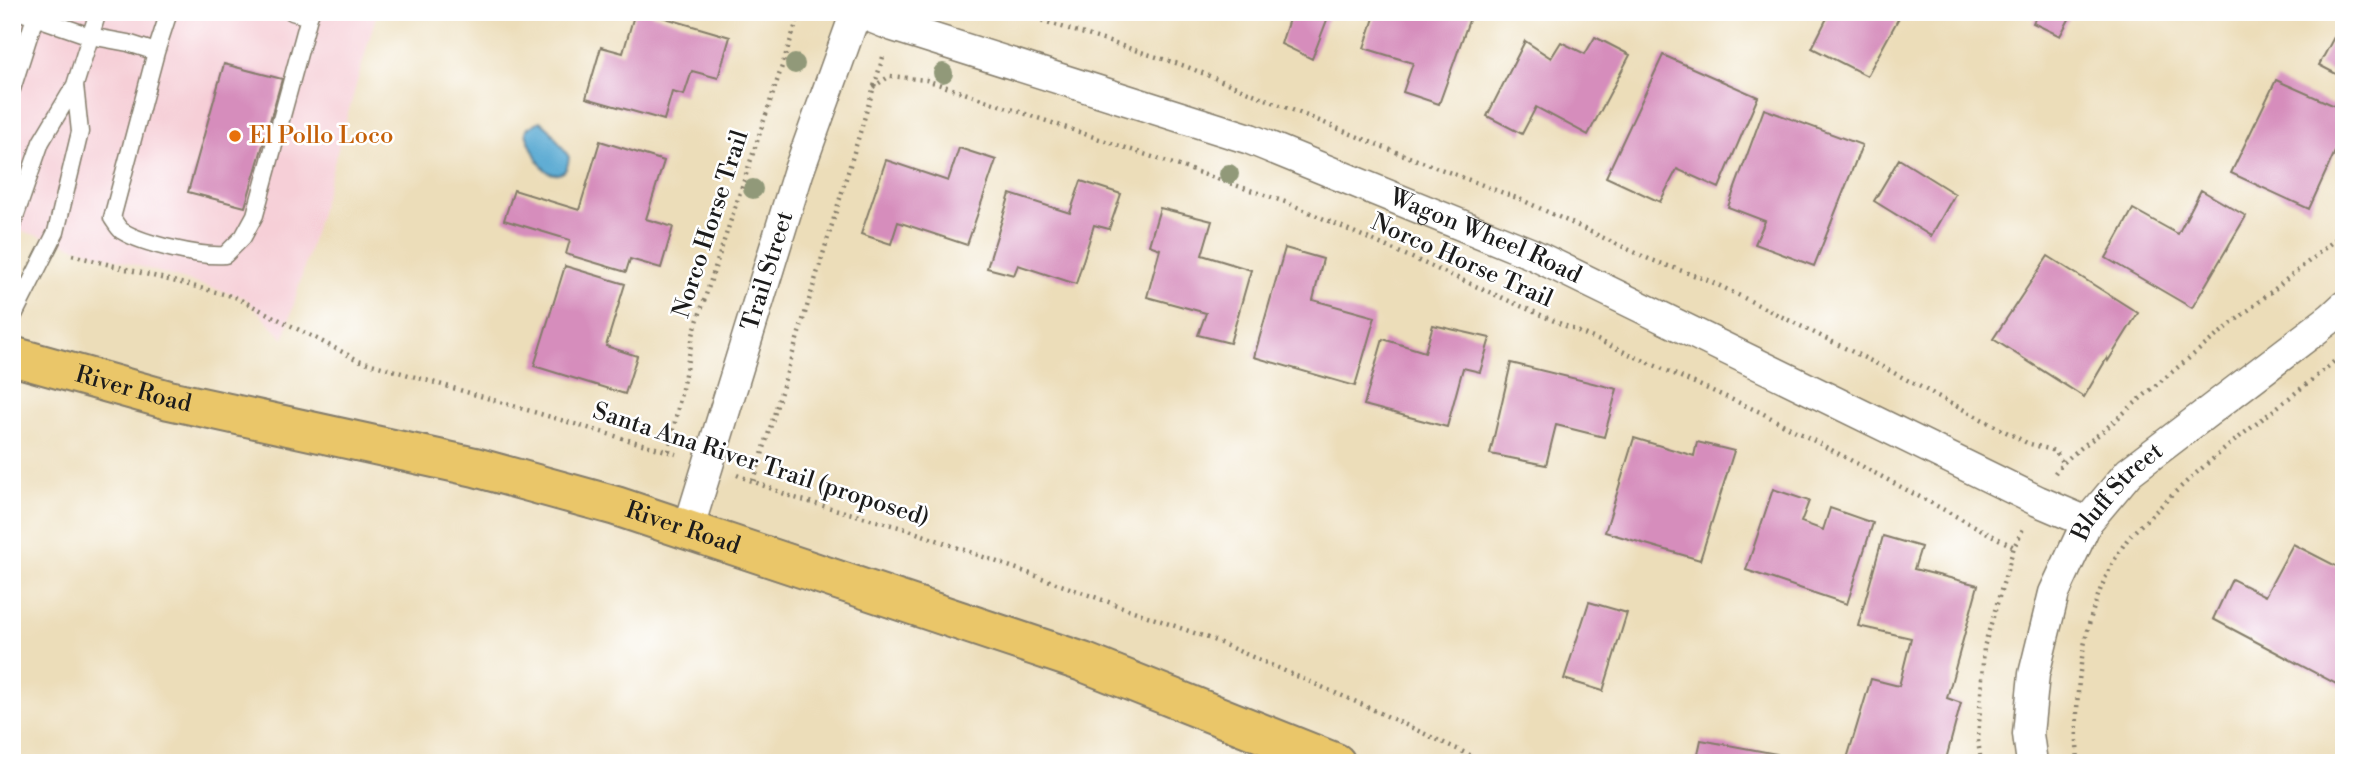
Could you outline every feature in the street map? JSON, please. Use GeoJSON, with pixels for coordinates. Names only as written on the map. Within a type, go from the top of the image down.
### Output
{"type":"FeatureCollection","features":[{"type":"Feature","properties":{"kind":"main road","name":"River Road"},"geometry":{"type":"LineString","coordinates":[[12,356],[169,400],[475,467],[616,506],[1083,662],[1336,763]]}},
{"type":"Feature","properties":{"kind":"street","name":"Wagon Wheel Road"},"geometry":{"type":"LineString","coordinates":[[857,12],[893,26],[1250,139],[1532,254],[2013,489],[2087,522]]}},
{"type":"Feature","properties":{"kind":"street","name":"Trail Street"},"geometry":{"type":"LineString","coordinates":[[688,530],[797,173],[857,12]]}},
{"type":"Feature","properties":{"kind":"street","name":"Bluff Street"},"geometry":{"type":"LineString","coordinates":[[2032,763],[2028,734],[2034,674],[2054,593],[2087,522],[2129,472],[2344,306]]}},
{"type":"Feature","properties":{"kind":"lane"},"geometry":{"type":"LineString","coordinates":[[12,226],[41,142],[75,85],[98,12]]}},
{"type":"Feature","properties":{"kind":"lane"},"geometry":{"type":"LineString","coordinates":[[169,12],[112,218],[121,230],[189,254],[210,257],[225,256],[243,237],[255,215],[310,15],[292,12]]}},
{"type":"Feature","properties":{"kind":"lane"},"geometry":{"type":"LineString","coordinates":[[12,89],[31,14],[90,36],[128,43],[156,52]]}},
{"type":"Feature","properties":{"kind":"lane"},"geometry":{"type":"LineString","coordinates":[[12,318],[56,232],[80,132],[75,85]]}},
{"type":"Feature","properties":{"kind":"path","name":"Norco Horse Trail"},"geometry":{"type":"LineString","coordinates":[[668,451],[694,331],[800,12]]}},
{"type":"Feature","properties":{"kind":"path"},"geometry":{"type":"LineString","coordinates":[[754,481],[893,26]]}},
{"type":"Feature","properties":{"kind":"path","name":"Norco Horse Trail"},"geometry":{"type":"LineString","coordinates":[[873,87],[890,76],[926,80],[1288,203],[1760,412],[2014,547]]}},
{"type":"Feature","properties":{"kind":"path","name":"Santa Ana River Trail (proposed)"},"geometry":{"type":"LineString","coordinates":[[49,250],[129,268],[235,298],[358,360],[668,451],[795,498],[906,529],[1211,639],[1361,704],[1487,763]]}},
{"type":"Feature","properties":{"kind":"path"},"geometry":{"type":"LineString","coordinates":[[2078,763],[2075,730],[2079,682],[2090,617],[2107,574],[2126,541],[2180,486],[2344,353]]}},
{"type":"Feature","properties":{"kind":"shaded area"},"geometry":{"type":"Polygon","coordinates":[[[12,12],[377,12],[284,339],[245,298],[12,228],[12,12]]]}},
{"type":"Feature","properties":{"kind":"water"},"geometry":{"type":"Polygon","coordinates":[[[540,121],[550,130],[569,157],[566,168],[561,173],[552,174],[542,167],[527,137],[528,128],[540,121]]]}},
{"type":"Feature","properties":{"kind":"building"},"geometry":{"type":"Polygon","coordinates":[[[635,12],[645,12],[730,37],[718,78],[692,71],[684,95],[672,92],[664,120],[586,98],[601,47],[623,53],[635,12]]]}},
{"type":"Feature","properties":{"kind":"building"},"geometry":{"type":"Polygon","coordinates":[[[1272,12],[1330,12],[1312,59],[1281,44],[1289,19],[1272,12]]]}},
{"type":"Feature","properties":{"kind":"building"},"geometry":{"type":"Polygon","coordinates":[[[1376,12],[1472,12],[1439,104],[1403,92],[1413,63],[1364,48],[1376,12]]]}},
{"type":"Feature","properties":{"kind":"building"},"geometry":{"type":"Polygon","coordinates":[[[1830,12],[1902,12],[1867,76],[1812,48],[1830,12]]]}},
{"type":"Feature","properties":{"kind":"building"},"geometry":{"type":"Polygon","coordinates":[[[2038,12],[2073,12],[2060,36],[2033,23],[2038,12]]]}},
{"type":"Feature","properties":{"kind":"building"},"geometry":{"type":"Polygon","coordinates":[[[2341,24],[2344,25],[2344,78],[2319,65],[2341,24]]]}},
{"type":"Feature","properties":{"kind":"building"},"geometry":{"type":"Polygon","coordinates":[[[1595,37],[1630,55],[1588,135],[1536,107],[1522,134],[1487,116],[1525,41],[1551,58],[1561,42],[1585,54],[1595,37]]]}},
{"type":"Feature","properties":{"kind":"building"},"geometry":{"type":"Polygon","coordinates":[[[1663,55],[1758,97],[1719,188],[1677,169],[1660,202],[1606,177],[1663,55]]]}},
{"type":"Feature","properties":{"kind":"building","name":"El Pollo Loco"},"geometry":{"type":"Polygon","coordinates":[[[224,64],[282,79],[245,207],[188,192],[224,64]]]}},
{"type":"Feature","properties":{"kind":"building"},"geometry":{"type":"Polygon","coordinates":[[[2276,80],[2344,110],[2344,132],[2309,209],[2231,173],[2276,80]]]}},
{"type":"Feature","properties":{"kind":"building"},"geometry":{"type":"Polygon","coordinates":[[[1764,109],[1862,145],[1814,266],[1755,244],[1765,221],[1728,207],[1764,109]]]}},
{"type":"Feature","properties":{"kind":"building"},"geometry":{"type":"Polygon","coordinates":[[[600,141],[664,161],[646,219],[673,227],[661,268],[630,259],[626,272],[566,254],[570,240],[504,220],[514,190],[579,210],[600,141]]]}},
{"type":"Feature","properties":{"kind":"building"},"geometry":{"type":"Polygon","coordinates":[[[959,148],[996,160],[967,245],[898,222],[891,244],[861,234],[886,160],[948,181],[959,148]]]}},
{"type":"Feature","properties":{"kind":"building"},"geometry":{"type":"Polygon","coordinates":[[[1899,159],[1955,194],[1931,236],[1874,201],[1899,159]]]}},
{"type":"Feature","properties":{"kind":"building"},"geometry":{"type":"Polygon","coordinates":[[[1081,181],[1121,194],[1109,229],[1094,225],[1076,284],[1018,265],[1014,275],[987,268],[1010,194],[1070,213],[1081,181]]]}},
{"type":"Feature","properties":{"kind":"building"},"geometry":{"type":"Polygon","coordinates":[[[2201,190],[2246,216],[2192,308],[2106,258],[2133,209],[2178,234],[2201,190]]]}},
{"type":"Feature","properties":{"kind":"building"},"geometry":{"type":"Polygon","coordinates":[[[1160,208],[1212,221],[1202,255],[1251,270],[1230,343],[1198,335],[1206,313],[1147,297],[1160,249],[1149,245],[1160,208]]]}},
{"type":"Feature","properties":{"kind":"building"},"geometry":{"type":"Polygon","coordinates":[[[1285,248],[1323,259],[1313,300],[1375,317],[1355,386],[1254,357],[1285,248]]]}},
{"type":"Feature","properties":{"kind":"building"},"geometry":{"type":"Polygon","coordinates":[[[2048,256],[2138,313],[2084,397],[1993,339],[2048,256]]]}},
{"type":"Feature","properties":{"kind":"building"},"geometry":{"type":"Polygon","coordinates":[[[565,266],[625,284],[606,346],[637,356],[625,394],[534,366],[565,266]]]}},
{"type":"Feature","properties":{"kind":"building"},"geometry":{"type":"Polygon","coordinates":[[[1433,325],[1490,338],[1480,372],[1463,368],[1447,427],[1364,405],[1383,339],[1425,352],[1433,325]]]}},
{"type":"Feature","properties":{"kind":"building"},"geometry":{"type":"Polygon","coordinates":[[[1511,363],[1617,389],[1604,437],[1556,425],[1546,465],[1490,454],[1511,363]]]}},
{"type":"Feature","properties":{"kind":"building"},"geometry":{"type":"Polygon","coordinates":[[[1634,438],[1694,456],[1697,442],[1734,451],[1700,560],[1605,532],[1634,438]]]}},
{"type":"Feature","properties":{"kind":"building"},"geometry":{"type":"Polygon","coordinates":[[[1773,489],[1809,501],[1801,522],[1823,530],[1830,508],[1873,523],[1847,604],[1746,570],[1773,489]]]}},
{"type":"Feature","properties":{"kind":"building"},"geometry":{"type":"Polygon","coordinates":[[[1883,536],[1921,547],[1914,569],[1978,585],[1947,698],[1961,703],[1945,763],[1846,762],[1871,679],[1899,686],[1911,638],[1858,626],[1883,536]]]}},
{"type":"Feature","properties":{"kind":"building"},"geometry":{"type":"Polygon","coordinates":[[[2293,544],[2344,570],[2342,687],[2213,619],[2232,579],[2265,596],[2293,544]]]}},
{"type":"Feature","properties":{"kind":"building"},"geometry":{"type":"Polygon","coordinates":[[[1589,602],[1627,613],[1603,691],[1564,679],[1589,602]]]}},
{"type":"Feature","properties":{"kind":"building"},"geometry":{"type":"Polygon","coordinates":[[[1701,740],[1777,754],[1776,763],[1696,763],[1701,740]]]}},
{"type":"Feature","properties":{"kind":"place","name":"El Pollo Loco"},"geometry":{"type":"Point","coordinates":[235,136]}}]}
